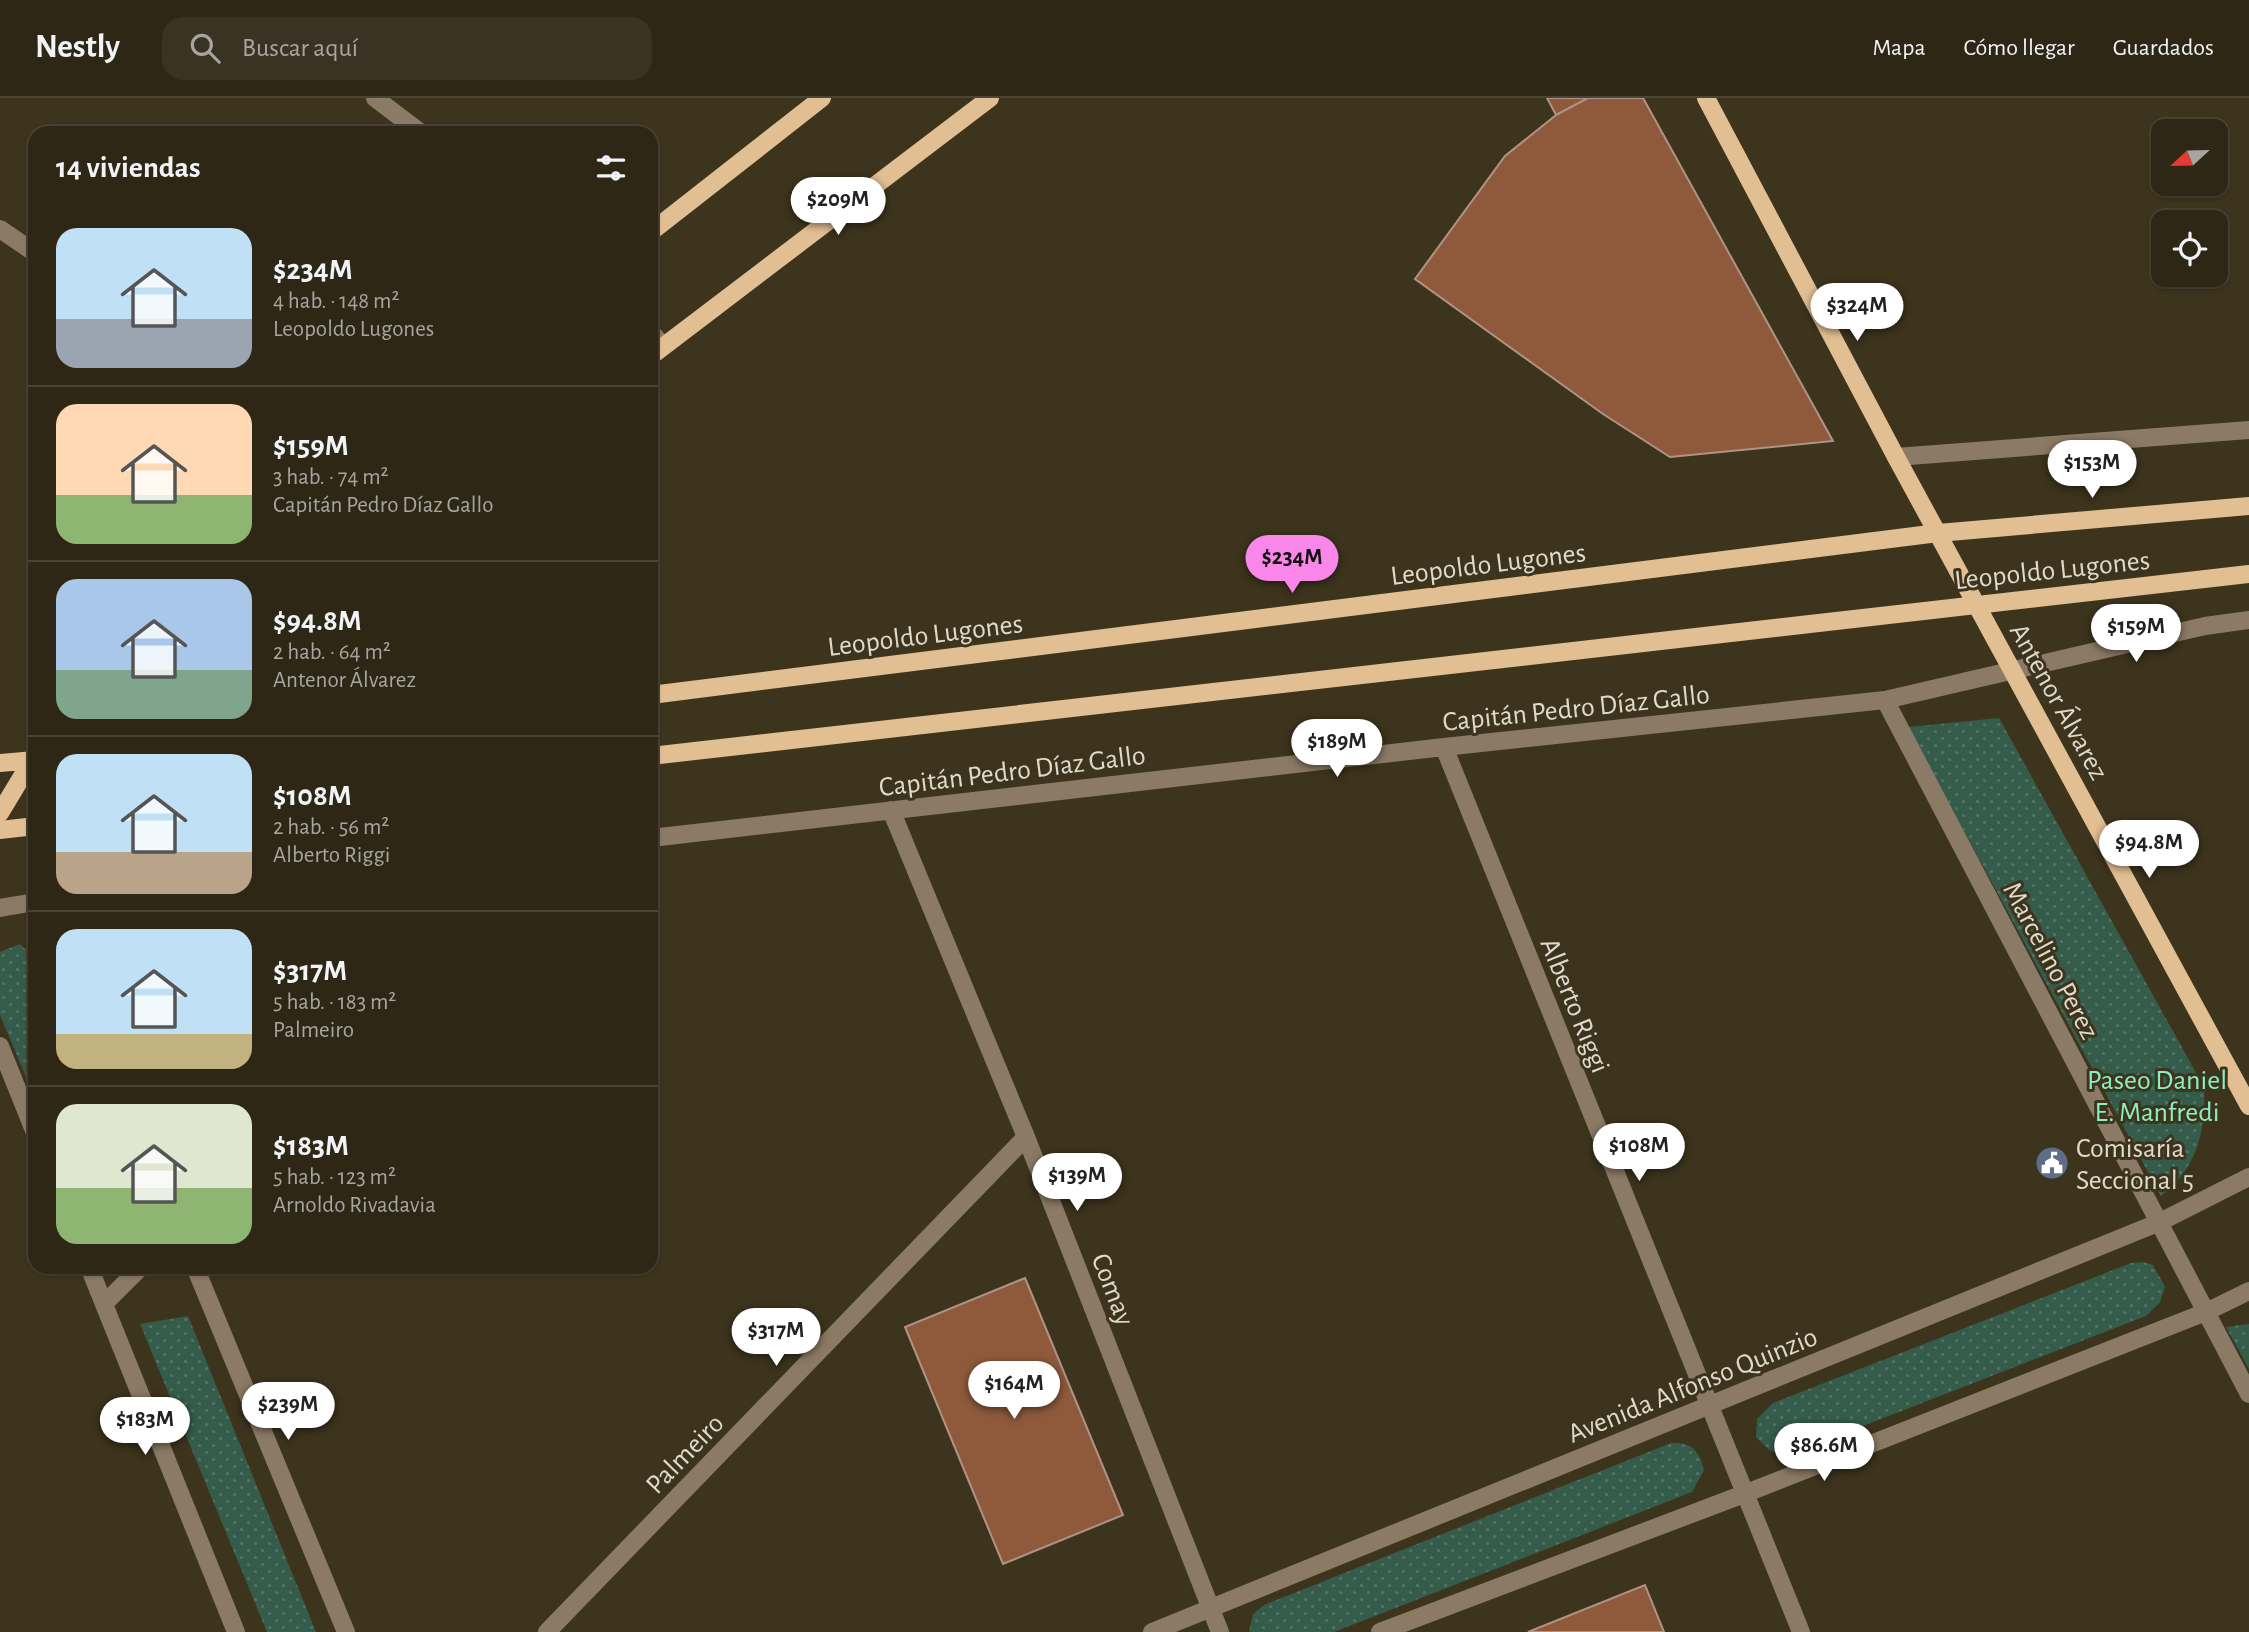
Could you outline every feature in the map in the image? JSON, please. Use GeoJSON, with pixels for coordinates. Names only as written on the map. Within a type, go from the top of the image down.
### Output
{"type":"FeatureCollection","features":[{"type":"Feature","properties":{"kind":"main road"},"geometry":{"type":"LineString","coordinates":[[658,227],[822,98]]}},
{"type":"Feature","properties":{"kind":"main road"},"geometry":{"type":"LineString","coordinates":[[658,350],[970,104],[990,98]]}},
{"type":"Feature","properties":{"kind":"main road","name":"Antenor Álvarez"},"geometry":{"type":"LineString","coordinates":[[1706,98],[1896,457],[2249,1106]]}},
{"type":"Feature","properties":{"kind":"main road","name":"Leopoldo Lugones"},"geometry":{"type":"LineString","coordinates":[[658,694],[1938,533],[2249,506]]}},
{"type":"Feature","properties":{"kind":"main road","name":"Leopoldo Lugones"},"geometry":{"type":"LineString","coordinates":[[658,756],[2249,573]]}},
{"type":"Feature","properties":{"kind":"main road"},"geometry":{"type":"LineString","coordinates":[[0,763],[28,759]]}},
{"type":"Feature","properties":{"kind":"main road"},"geometry":{"type":"LineString","coordinates":[[0,813],[28,768]]}},
{"type":"Feature","properties":{"kind":"main road"},"geometry":{"type":"LineString","coordinates":[[0,830],[28,827]]}},
{"type":"Feature","properties":{"kind":"street"},"geometry":{"type":"LineString","coordinates":[[374,98],[412,126]]}},
{"type":"Feature","properties":{"kind":"street"},"geometry":{"type":"LineString","coordinates":[[0,229],[28,248]]}},
{"type":"Feature","properties":{"kind":"street"},"geometry":{"type":"LineString","coordinates":[[1896,457],[2249,430]]}},
{"type":"Feature","properties":{"kind":"street","name":"Capitán Pedro Díaz Gallo"},"geometry":{"type":"LineString","coordinates":[[658,837],[1444,747],[1885,701],[2205,626],[2249,620]]}},
{"type":"Feature","properties":{"kind":"street","name":"Marcelino Perez"},"geometry":{"type":"LineString","coordinates":[[1885,701],[2249,1394]]}},
{"type":"Feature","properties":{"kind":"street","name":"Alberto Riggi"},"geometry":{"type":"LineString","coordinates":[[1444,747],[1801,1632]]}},
{"type":"Feature","properties":{"kind":"street","name":"Comay"},"geometry":{"type":"LineString","coordinates":[[891,810],[1026,1137],[1220,1632]]}},
{"type":"Feature","properties":{"kind":"street"},"geometry":{"type":"LineString","coordinates":[[0,908],[28,903]]}},
{"type":"Feature","properties":{"kind":"street"},"geometry":{"type":"LineString","coordinates":[[0,1046],[28,1116]]}},
{"type":"Feature","properties":{"kind":"street","name":"Palmeiro"},"geometry":{"type":"LineString","coordinates":[[551,1630],[1026,1137]]}},
{"type":"Feature","properties":{"kind":"street","name":"Avenida Alfonso Quinzio"},"geometry":{"type":"LineString","coordinates":[[1152,1632],[2160,1222],[2249,1177]]}},
{"type":"Feature","properties":{"kind":"street"},"geometry":{"type":"LineString","coordinates":[[92,1274],[236,1632]]}},
{"type":"Feature","properties":{"kind":"street"},"geometry":{"type":"LineString","coordinates":[[104,1304],[134,1274]]}},
{"type":"Feature","properties":{"kind":"street"},"geometry":{"type":"LineString","coordinates":[[198,1274],[346,1632]]}},
{"type":"Feature","properties":{"kind":"street"},"geometry":{"type":"LineString","coordinates":[[1380,1632],[1744,1494],[2206,1312],[2249,1291]]}},
{"type":"Feature","properties":{"kind":"green space","name":"Paseo Daniel E. Manfredi"},"geometry":{"type":"Polygon","coordinates":[[[1999,718],[2204,1087],[2203,1119],[2197,1148],[2183,1173],[2161,1196],[1908,727],[1999,718]]]}},
{"type":"Feature","properties":{"kind":"green space"},"geometry":{"type":"Polygon","coordinates":[[[20,944],[28,952],[28,1081],[0,1015],[0,952],[20,944]]]}},
{"type":"Feature","properties":{"kind":"green space"},"geometry":{"type":"Polygon","coordinates":[[[2131,1263],[2153,1265],[2165,1287],[2160,1302],[2146,1316],[1791,1454],[1770,1451],[1756,1437],[1757,1419],[1773,1403],[2131,1263]]]}},
{"type":"Feature","properties":{"kind":"green space"},"geometry":{"type":"Polygon","coordinates":[[[188,1316],[316,1632],[267,1632],[140,1324],[188,1316]]]}},
{"type":"Feature","properties":{"kind":"green space"},"geometry":{"type":"Polygon","coordinates":[[[2249,1324],[2249,1369],[2226,1327],[2249,1324]]]}},
{"type":"Feature","properties":{"kind":"green space"},"geometry":{"type":"Polygon","coordinates":[[[1671,1443],[1689,1446],[1700,1457],[1704,1470],[1692,1492],[1334,1632],[1249,1632],[1253,1614],[1264,1605],[1671,1443]]]}},
{"type":"Feature","properties":{"kind":"building"},"geometry":{"type":"Polygon","coordinates":[[[1547,98],[1588,98],[1556,115],[1547,98]]]}},
{"type":"Feature","properties":{"kind":"building"},"geometry":{"type":"Polygon","coordinates":[[[1588,98],[1643,98],[1833,441],[1670,457],[1603,414],[1415,279],[1505,156],[1556,115],[1588,98]]]}},
{"type":"Feature","properties":{"kind":"building"},"geometry":{"type":"Polygon","coordinates":[[[1025,1278],[1123,1515],[1003,1564],[905,1327],[1025,1278]]]}},
{"type":"Feature","properties":{"kind":"building"},"geometry":{"type":"Polygon","coordinates":[[[1645,1585],[1664,1632],[1528,1632],[1645,1585]]]}},
{"type":"Feature","properties":{"kind":"place","name":"Comisaría Seccional 5"},"geometry":{"type":"Point","coordinates":[2052,1163]}}]}
